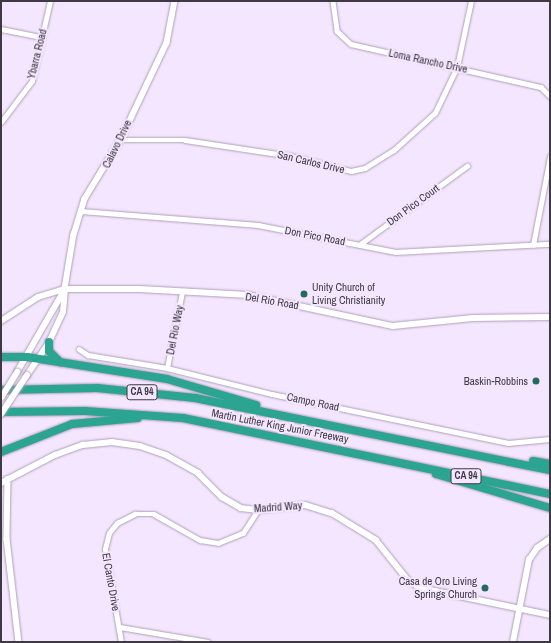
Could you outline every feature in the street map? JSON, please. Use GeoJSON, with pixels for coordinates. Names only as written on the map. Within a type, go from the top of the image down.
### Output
{"type":"FeatureCollection","features":[{"type":"Feature","properties":{"kind":"highway"},"geometry":{"type":"LineString","coordinates":[[49,342],[49,351],[60,363]]}},
{"type":"Feature","properties":{"kind":"highway"},"geometry":{"type":"LineString","coordinates":[[1,356],[27,357],[167,379],[281,414]]}},
{"type":"Feature","properties":{"kind":"highway","name":"Martin Luther King Junior Freeway"},"geometry":{"type":"LineString","coordinates":[[1,390],[97,388],[159,393],[281,414],[550,470]]}},
{"type":"Feature","properties":{"kind":"highway","name":"Martin Luther King Junior Freeway"},"geometry":{"type":"LineString","coordinates":[[1,413],[85,411],[171,417],[382,457],[550,494]]}},
{"type":"Feature","properties":{"kind":"highway"},"geometry":{"type":"LineString","coordinates":[[1,452],[72,424],[171,417]]}},
{"type":"Feature","properties":{"kind":"highway"},"geometry":{"type":"LineString","coordinates":[[413,441],[550,464]]}},
{"type":"Feature","properties":{"kind":"highway"},"geometry":{"type":"LineString","coordinates":[[382,457],[550,508]]}},
{"type":"Feature","properties":{"kind":"main road","name":"Del Rio Road"},"geometry":{"type":"LineString","coordinates":[[1,321],[38,297],[64,289]]}},
{"type":"Feature","properties":{"kind":"main road","name":"Calavo Drive"},"geometry":{"type":"LineString","coordinates":[[1,413],[49,342],[62,312],[64,289]]}},
{"type":"Feature","properties":{"kind":"main road","name":"Calavo Drive"},"geometry":{"type":"LineString","coordinates":[[1,398],[27,357],[64,289]]}},
{"type":"Feature","properties":{"kind":"street","name":"Ybarra Road"},"geometry":{"type":"LineString","coordinates":[[1,122],[32,81],[50,1]]}},
{"type":"Feature","properties":{"kind":"street","name":"Calavo Drive"},"geometry":{"type":"LineString","coordinates":[[64,289],[81,211],[121,140],[167,43],[175,1]]}},
{"type":"Feature","properties":{"kind":"street","name":"Loma Rancho Drive"},"geometry":{"type":"LineString","coordinates":[[333,1],[337,31],[348,43],[541,86],[550,96]]}},
{"type":"Feature","properties":{"kind":"street","name":"San Carlos Drive"},"geometry":{"type":"LineString","coordinates":[[121,140],[185,140],[291,156],[339,169],[360,170],[394,150],[435,113],[457,67],[471,1]]}},
{"type":"Feature","properties":{"kind":"street"},"geometry":{"type":"LineString","coordinates":[[1,29],[42,37]]}},
{"type":"Feature","properties":{"kind":"street"},"geometry":{"type":"LineString","coordinates":[[533,245],[550,157]]}},
{"type":"Feature","properties":{"kind":"street","name":"Don Pico Court"},"geometry":{"type":"LineString","coordinates":[[359,245],[468,166]]}},
{"type":"Feature","properties":{"kind":"street","name":"Don Pico Road"},"geometry":{"type":"LineString","coordinates":[[81,211],[253,224],[395,252],[550,244]]}},
{"type":"Feature","properties":{"kind":"street","name":"Del Rio Road"},"geometry":{"type":"LineString","coordinates":[[64,289],[182,292],[256,296],[393,326],[473,318],[550,317]]}},
{"type":"Feature","properties":{"kind":"street","name":"Del Rio Way"},"geometry":{"type":"LineString","coordinates":[[167,368],[182,292]]}},
{"type":"Feature","properties":{"kind":"street","name":"Campo Road"},"geometry":{"type":"LineString","coordinates":[[79,349],[88,355],[167,368],[272,394],[508,443],[550,439]]}},
{"type":"Feature","properties":{"kind":"street","name":"Madrid Way"},"geometry":{"type":"LineString","coordinates":[[1,483],[73,448],[93,443],[122,442],[174,459],[198,473],[231,503],[258,510],[299,505],[322,508],[376,540],[408,580],[421,588],[550,615]]}},
{"type":"Feature","properties":{"kind":"street"},"geometry":{"type":"LineString","coordinates":[[8,479],[7,539],[20,642]]}},
{"type":"Feature","properties":{"kind":"street","name":"El Canto Drive"},"geometry":{"type":"LineString","coordinates":[[121,642],[120,627],[105,549],[109,533],[117,523],[135,514],[154,514],[200,540],[218,543],[243,533],[258,510]]}},
{"type":"Feature","properties":{"kind":"street"},"geometry":{"type":"LineString","coordinates":[[513,642],[530,560],[537,548],[550,540]]}},
{"type":"Feature","properties":{"kind":"street"},"geometry":{"type":"LineString","coordinates":[[120,627],[208,642]]}},
{"type":"Feature","properties":{"kind":"place","name":"Unity Church of Living Christianity"},"geometry":{"type":"Point","coordinates":[304,294]}},
{"type":"Feature","properties":{"kind":"place","name":"Baskin-Robbins"},"geometry":{"type":"Point","coordinates":[536,381]}},
{"type":"Feature","properties":{"kind":"place","name":"Casa de Oro Living Springs Church"},"geometry":{"type":"Point","coordinates":[485,588]}}]}
